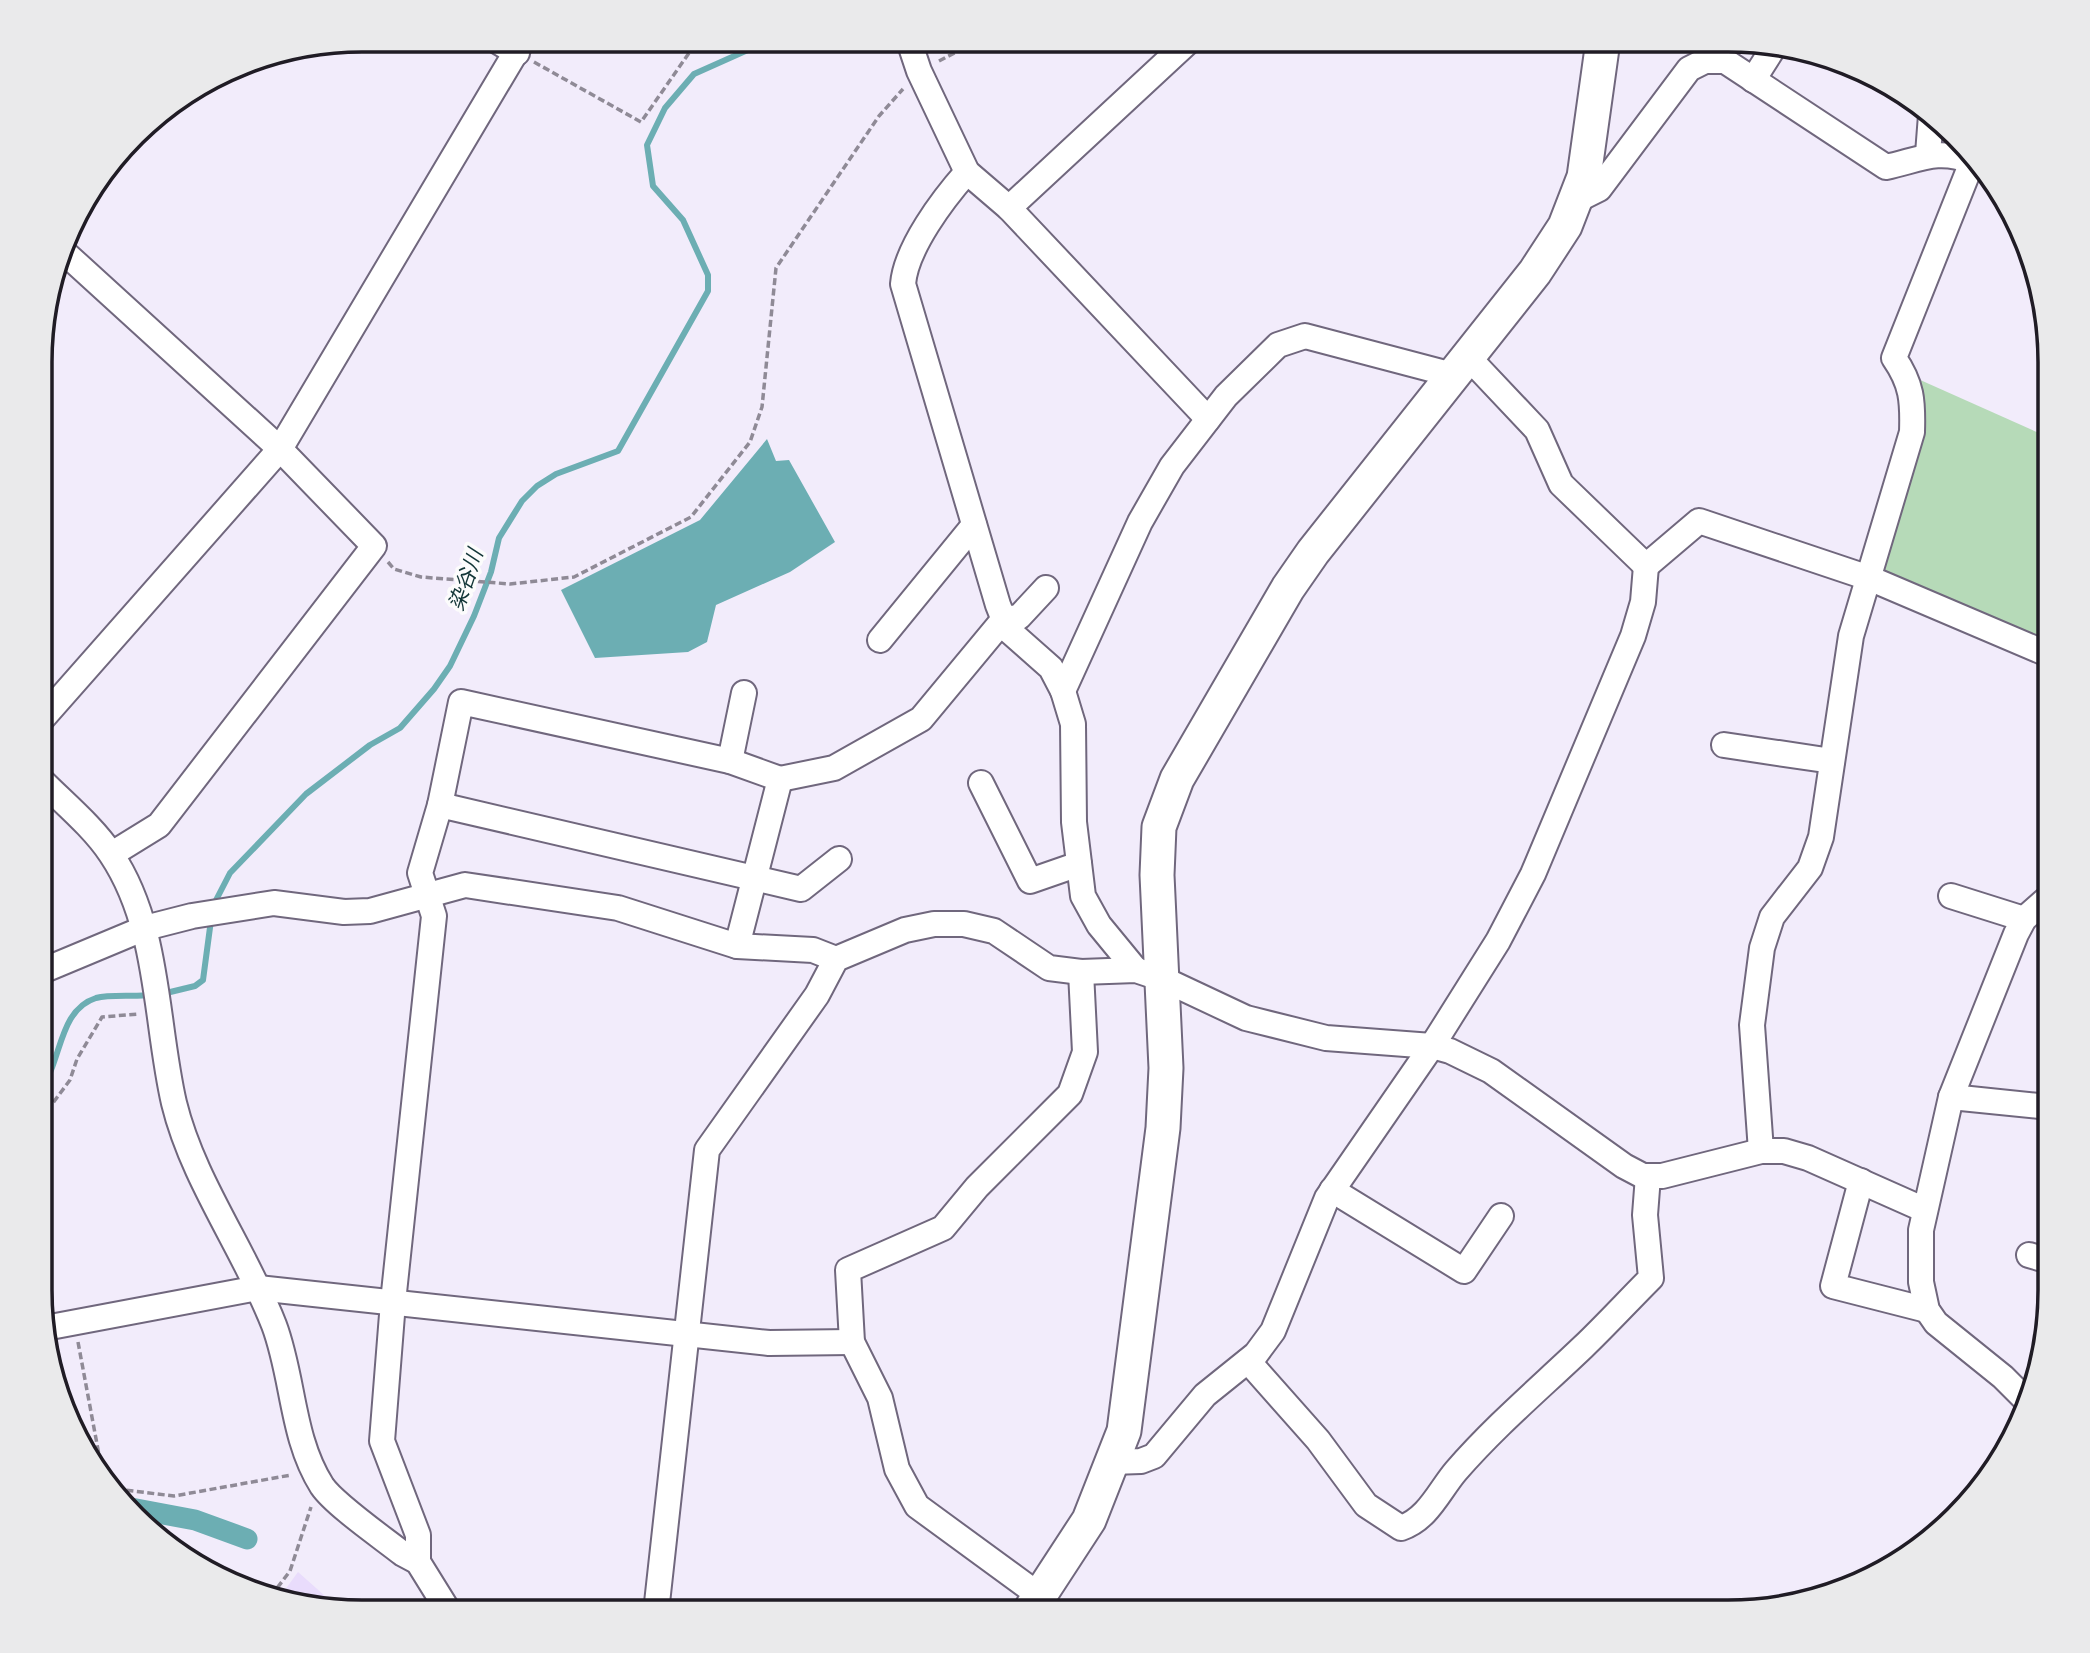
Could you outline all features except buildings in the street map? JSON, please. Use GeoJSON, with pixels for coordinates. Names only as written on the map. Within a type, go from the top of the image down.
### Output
{"type":"FeatureCollection","features":[{"type":"Feature","properties":{"kind":"street"},"geometry":{"type":"LineString","coordinates":[[52,708],[281,449],[517,52]]}},
{"type":"Feature","properties":{"kind":"street"},"geometry":{"type":"LineString","coordinates":[[913,52],[967,172],[1009,208],[1208,419]]}},
{"type":"Feature","properties":{"kind":"street"},"geometry":{"type":"LineString","coordinates":[[1009,208],[1177,52]]}},
{"type":"Feature","properties":{"kind":"street"},"geometry":{"type":"LineString","coordinates":[[1038,1600],[1089,1520],[1124,1431],[1163,1128],[1150,975],[1160,827],[1177,779],[1288,588],[1341,516],[1535,272],[1565,226],[1584,177],[1595,116],[1602,52]]}},
{"type":"Feature","properties":{"kind":"street"},"geometry":{"type":"LineString","coordinates":[[1754,80],[1769,55]]}},
{"type":"Feature","properties":{"kind":"street"},"geometry":{"type":"LineString","coordinates":[[1575,201],[1599,189],[1689,69],[1705,61],[1725,61],[1886,167],[1928,154],[1960,157]]}},
{"type":"Feature","properties":{"kind":"street"},"geometry":{"type":"LineString","coordinates":[[1928,154],[1930,127]]}},
{"type":"Feature","properties":{"kind":"street"},"geometry":{"type":"LineString","coordinates":[[1761,1151],[1752,1025],[1762,948],[1772,917],[1810,867],[1821,836],[1851,636],[1912,432],[1913,407],[1908,378],[1894,358],[1969,168]]}},
{"type":"Feature","properties":{"kind":"street"},"geometry":{"type":"LineString","coordinates":[[967,172],[946,196],[904,267],[903,284],[1004,619],[1009,631],[1051,668],[1063,691],[1073,724],[1074,821],[1083,896],[1099,925],[1150,975],[1246,1018],[1326,1038],[1432,1046],[1491,1071],[1624,1166],[1648,1175],[1662,1176],[1761,1151],[1797,1153],[1925,1210]]}},
{"type":"Feature","properties":{"kind":"street"},"geometry":{"type":"LineString","coordinates":[[70,259],[281,449],[374,546],[159,825],[112,854]]}},
{"type":"Feature","properties":{"kind":"street"},"geometry":{"type":"LineString","coordinates":[[1063,691],[1140,522],[1172,466],[1208,419],[1278,345],[1305,336],[1461,367],[1537,430],[1561,484],[1646,566]]}},
{"type":"Feature","properties":{"kind":"street"},"geometry":{"type":"LineString","coordinates":[[1112,1462],[1142,1461],[1154,1456],[1205,1395],[1248,1361],[1273,1331],[1332,1190],[1432,1046],[1498,941],[1533,874],[1633,636],[1643,602],[1646,566],[1699,521],[1869,578],[2038,650]]}},
{"type":"Feature","properties":{"kind":"street"},"geometry":{"type":"LineString","coordinates":[[880,640],[975,525]]}},
{"type":"Feature","properties":{"kind":"street"},"geometry":{"type":"LineString","coordinates":[[442,1600],[418,1562],[418,1535],[382,1441],[393,1302],[434,916],[420,873],[440,805],[461,702],[730,761],[780,779],[834,768],[921,719],[1004,619],[1019,617],[1046,588]]}},
{"type":"Feature","properties":{"kind":"street"},"geometry":{"type":"LineString","coordinates":[[730,761],[744,693]]}},
{"type":"Feature","properties":{"kind":"street"},"geometry":{"type":"LineString","coordinates":[[1724,745],[1832,761]]}},
{"type":"Feature","properties":{"kind":"street"},"geometry":{"type":"LineString","coordinates":[[737,946],[780,779]]}},
{"type":"Feature","properties":{"kind":"street"},"geometry":{"type":"LineString","coordinates":[[981,783],[1030,881],[1079,864]]}},
{"type":"Feature","properties":{"kind":"street"},"geometry":{"type":"LineString","coordinates":[[52,791],[112,854],[133,894],[145,928],[157,1014],[175,1104],[186,1143],[258,1288],[282,1351],[299,1434],[319,1480],[403,1555],[418,1562]]}},
{"type":"Feature","properties":{"kind":"street"},"geometry":{"type":"LineString","coordinates":[[440,805],[801,890],[839,859]]}},
{"type":"Feature","properties":{"kind":"street"},"geometry":{"type":"LineString","coordinates":[[52,967],[145,928],[192,916],[274,903],[344,912],[370,911],[465,885],[618,908],[737,946],[813,950],[836,959]]}},
{"type":"Feature","properties":{"kind":"street"},"geometry":{"type":"LineString","coordinates":[[1951,896],[2024,919]]}},
{"type":"Feature","properties":{"kind":"street"},"geometry":{"type":"LineString","coordinates":[[2020,1394],[1936,1323],[1927,1310],[1921,1282],[1921,1230],[1951,1097],[2024,919],[2038,907]]}},
{"type":"Feature","properties":{"kind":"street"},"geometry":{"type":"LineString","coordinates":[[657,1600],[707,1150],[817,995],[836,959],[905,930],[934,924],[964,924],[994,931],[1049,968],[1150,975]]}},
{"type":"Feature","properties":{"kind":"street"},"geometry":{"type":"LineString","coordinates":[[1030,1600],[917,1506],[898,1469],[880,1398],[852,1342],[848,1270],[943,1228],[977,1187],[1070,1094],[1086,1052],[1081,972]]}},
{"type":"Feature","properties":{"kind":"street"},"geometry":{"type":"LineString","coordinates":[[1951,1097],[2038,1106]]}},
{"type":"Feature","properties":{"kind":"street"},"geometry":{"type":"LineString","coordinates":[[1248,1361],[1318,1440],[1366,1505],[1401,1528],[1410,1525],[1432,1505],[1441,1489],[1478,1447],[1584,1346],[1650,1278],[1645,1215],[1648,1175]]}},
{"type":"Feature","properties":{"kind":"street"},"geometry":{"type":"LineString","coordinates":[[1861,1181],[1833,1286],[1927,1310]]}},
{"type":"Feature","properties":{"kind":"street"},"geometry":{"type":"LineString","coordinates":[[1332,1190],[1464,1271],[1501,1216]]}},
{"type":"Feature","properties":{"kind":"street"},"geometry":{"type":"LineString","coordinates":[[55,1326],[258,1288],[687,1332],[769,1343],[852,1342]]}},
{"type":"Feature","properties":{"kind":"path"},"geometry":{"type":"LineString","coordinates":[[528,52],[641,122],[690,52]]}},
{"type":"Feature","properties":{"kind":"path"},"geometry":{"type":"LineString","coordinates":[[374,546],[394,569],[421,577],[510,584],[574,577],[691,517],[750,442],[758,419],[762,407],[776,268],[879,116],[919,71],[956,52]]}},
{"type":"Feature","properties":{"kind":"path"},"geometry":{"type":"LineString","coordinates":[[52,1104],[69,1080],[77,1059],[102,1017],[117,1013],[157,1014]]}},
{"type":"Feature","properties":{"kind":"path"},"geometry":{"type":"LineString","coordinates":[[74,1322],[99,1453]]}},
{"type":"Feature","properties":{"kind":"path"},"geometry":{"type":"LineString","coordinates":[[125,1490],[174,1496],[319,1480],[290,1571],[277,1588]]}},
{"type":"Feature","properties":{"kind":"shaded area"},"geometry":{"type":"Polygon","coordinates":[[[298,1572],[328,1599],[302,1595],[284,1591],[298,1572]]]}},
{"type":"Feature","properties":{"kind":"green space"},"geometry":{"type":"Polygon","coordinates":[[[1918,379],[2038,433],[2038,642],[1886,577],[1885,564],[1918,379]]]}},
{"type":"Feature","properties":{"kind":"water"},"geometry":{"type":"Polygon","coordinates":[[[767,439],[776,461],[789,460],[835,542],[790,572],[716,605],[707,642],[688,652],[595,658],[561,590],[700,520],[767,439]]]}},
{"type":"Feature","properties":{"kind":"waterway","name":"染谷川"},"geometry":{"type":"LineString","coordinates":[[213,906],[230,873],[306,794],[370,745],[400,728],[434,689],[450,666],[474,616],[491,572],[499,538],[522,501],[537,486],[556,474],[618,451],[708,291],[708,275],[683,220],[653,186],[647,145],[665,108],[694,74],[743,52]]}},
{"type":"Feature","properties":{"kind":"waterway","name":"染谷川"},"geometry":{"type":"LineString","coordinates":[[162,994],[195,986],[203,980],[211,920]]}},
{"type":"Feature","properties":{"kind":"waterway","name":"染谷川"},"geometry":{"type":"LineString","coordinates":[[52,1067],[67,1025],[74,1013],[84,1004],[102,997],[151,995]]}},
{"type":"Feature","properties":{"kind":"waterway"},"geometry":{"type":"LineString","coordinates":[[143,1510],[195,1520],[247,1539]]}}]}
